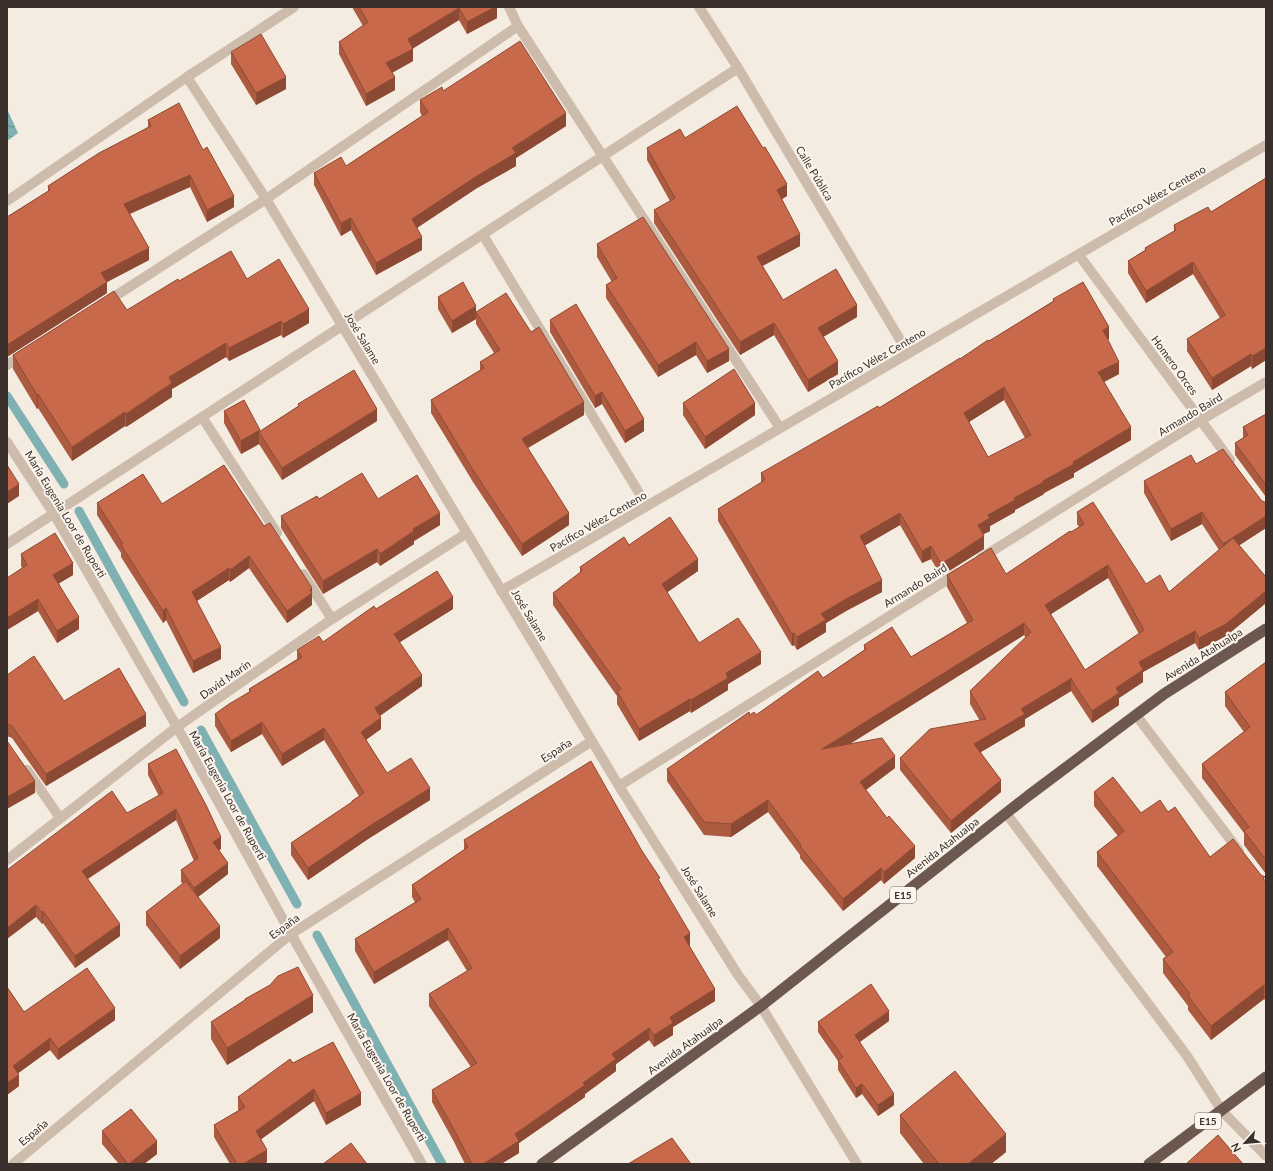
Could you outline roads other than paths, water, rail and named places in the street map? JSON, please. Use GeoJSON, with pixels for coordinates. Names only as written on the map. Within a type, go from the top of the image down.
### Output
{"type":"FeatureCollection","features":[{"type":"Feature","properties":{"kind":"highway","name":"Avenida Atahualpa"},"geometry":{"type":"LineString","coordinates":[[542,1164],[761,1006],[1006,813],[1164,694],[1266,629]]}},
{"type":"Feature","properties":{"kind":"highway","name":"E15"},"geometry":{"type":"LineString","coordinates":[[1149,1164],[1266,1077]]}},
{"type":"Feature","properties":{"kind":"street"},"geometry":{"type":"LineString","coordinates":[[7,201],[187,77],[294,7]]}},
{"type":"Feature","properties":{"kind":"street"},"geometry":{"type":"LineString","coordinates":[[509,7],[518,26],[780,428]]}},
{"type":"Feature","properties":{"kind":"street","name":"Calle Pública"},"geometry":{"type":"LineString","coordinates":[[699,7],[738,68],[908,353]]}},
{"type":"Feature","properties":{"kind":"street"},"geometry":{"type":"LineString","coordinates":[[101,305],[266,199],[518,26]]}},
{"type":"Feature","properties":{"kind":"street"},"geometry":{"type":"LineString","coordinates":[[7,544],[738,68]]}},
{"type":"Feature","properties":{"kind":"street","name":"José Salame"},"geometry":{"type":"LineString","coordinates":[[187,77],[266,199],[619,786],[738,975],[761,1006],[857,1164]]}},
{"type":"Feature","properties":{"kind":"street","name":"Pacífico Vélez Centeno"},"geometry":{"type":"LineString","coordinates":[[501,591],[1266,145]]}},
{"type":"Feature","properties":{"kind":"street"},"geometry":{"type":"LineString","coordinates":[[483,235],[646,506]]}},
{"type":"Feature","properties":{"kind":"street","name":"Homero Orces"},"geometry":{"type":"LineString","coordinates":[[1079,255],[1238,470]]}},
{"type":"Feature","properties":{"kind":"street"},"geometry":{"type":"LineString","coordinates":[[7,365],[35,347]]}},
{"type":"Feature","properties":{"kind":"street","name":"Armando Baird"},"geometry":{"type":"LineString","coordinates":[[619,786],[1201,420],[1266,382]]}},
{"type":"Feature","properties":{"kind":"street"},"geometry":{"type":"LineString","coordinates":[[202,417],[282,541]]}},
{"type":"Feature","properties":{"kind":"street","name":"María Eugenia Loor de Ruperti"},"geometry":{"type":"LineString","coordinates":[[7,442],[54,514],[176,727],[291,934],[422,1164]]}},
{"type":"Feature","properties":{"kind":"street","name":"David Marín"},"geometry":{"type":"LineString","coordinates":[[7,860],[176,727],[332,619],[467,533]]}},
{"type":"Feature","properties":{"kind":"street"},"geometry":{"type":"LineString","coordinates":[[299,567],[332,619]]}},
{"type":"Feature","properties":{"kind":"street"},"geometry":{"type":"LineString","coordinates":[[1136,715],[1247,860]]}},
{"type":"Feature","properties":{"kind":"street","name":"España"},"geometry":{"type":"LineString","coordinates":[[13,1164],[291,934],[592,741]]}},
{"type":"Feature","properties":{"kind":"street"},"geometry":{"type":"LineString","coordinates":[[20,761],[60,818]]}},
{"type":"Feature","properties":{"kind":"street"},"geometry":{"type":"LineString","coordinates":[[1006,813],[1187,1056],[1222,1111],[1266,1156]]}},
{"type":"Feature","properties":{"kind":"water"},"geometry":{"type":"Polygon","coordinates":[[[7,109],[18,133],[7,141],[7,109]]]}},
{"type":"Feature","properties":{"kind":"waterway"},"geometry":{"type":"LineString","coordinates":[[7,396],[64,484]]}},
{"type":"Feature","properties":{"kind":"waterway"},"geometry":{"type":"LineString","coordinates":[[79,511],[184,702]]}},
{"type":"Feature","properties":{"kind":"waterway"},"geometry":{"type":"LineString","coordinates":[[201,730],[297,904]]}},
{"type":"Feature","properties":{"kind":"waterway"},"geometry":{"type":"LineString","coordinates":[[317,935],[442,1164]]}}]}
